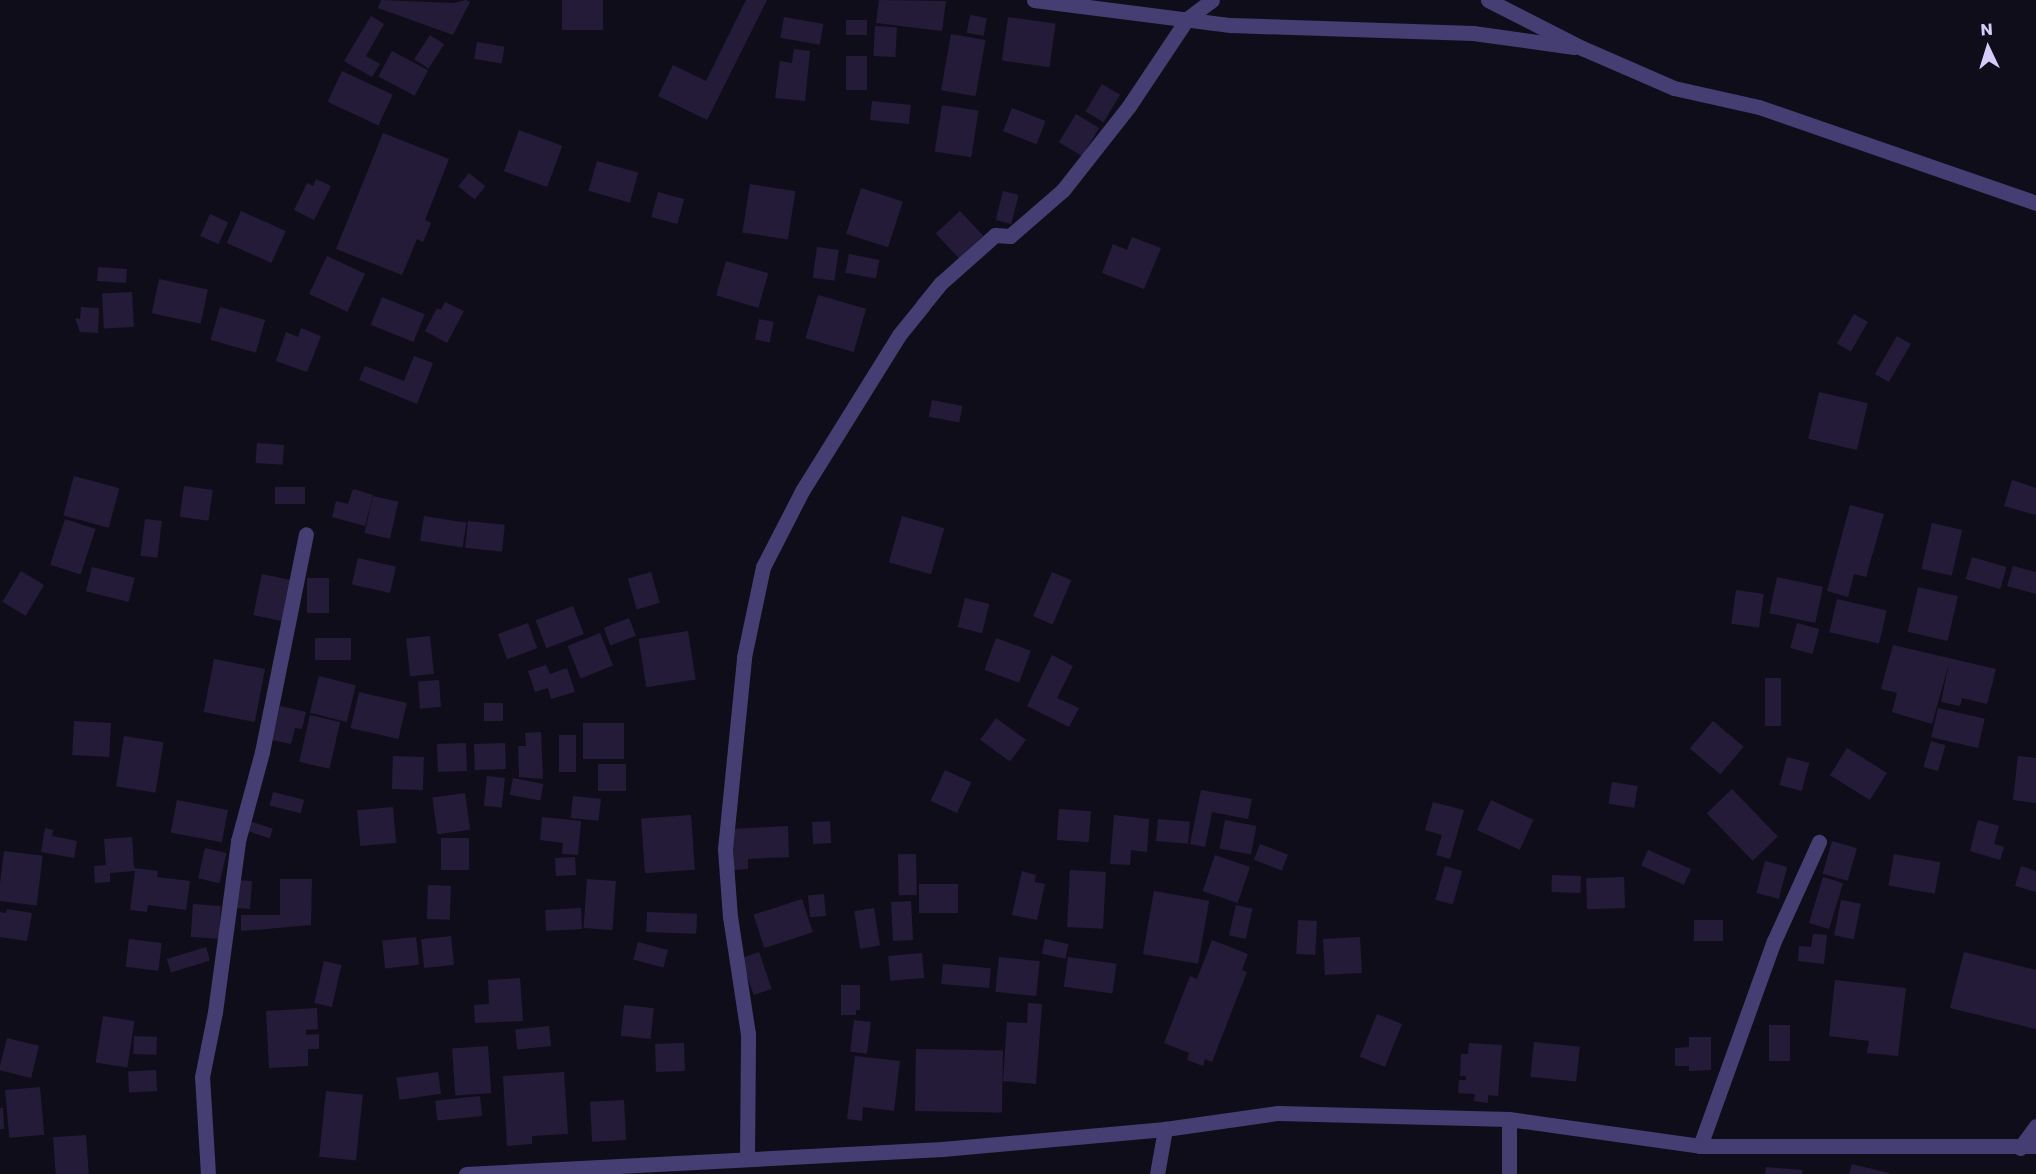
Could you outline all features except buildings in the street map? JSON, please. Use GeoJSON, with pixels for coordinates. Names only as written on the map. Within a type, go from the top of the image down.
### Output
{"type":"FeatureCollection","features":[{"type":"Feature","properties":{"kind":"street"},"geometry":{"type":"LineString","coordinates":[[1034,0],[1230,25],[1473,33],[1582,48]]}},
{"type":"Feature","properties":{"kind":"street"},"geometry":{"type":"LineString","coordinates":[[747,1158],[748,1034],[730,917],[725,849],[744,657],[763,567],[802,491],[899,335],[941,283],[981,247],[995,235],[1010,236],[1063,190],[1129,106],[1187,19],[1212,0]]}},
{"type":"Feature","properties":{"kind":"street"},"geometry":{"type":"LineString","coordinates":[[1488,0],[1582,48],[1674,88],[1759,107],[2036,202]]}},
{"type":"Feature","properties":{"kind":"street"},"geometry":{"type":"LineString","coordinates":[[208,1174],[202,1077],[215,1012],[238,841],[262,752],[306,534]]}},
{"type":"Feature","properties":{"kind":"street"},"geometry":{"type":"LineString","coordinates":[[1700,1146],[1774,941],[1819,842]]}},
{"type":"Feature","properties":{"kind":"street"},"geometry":{"type":"LineString","coordinates":[[466,1174],[560,1173],[747,1158],[942,1149],[1165,1129],[1278,1113],[1509,1119],[1700,1146],[2020,1148],[2036,1146]]}},
{"type":"Feature","properties":{"kind":"street"},"geometry":{"type":"LineString","coordinates":[[1509,1119],[1509,1174]]}},
{"type":"Feature","properties":{"kind":"street"},"geometry":{"type":"LineString","coordinates":[[2020,1148],[2036,1126]]}},
{"type":"Feature","properties":{"kind":"street"},"geometry":{"type":"LineString","coordinates":[[1157,1174],[1165,1129]]}}]}
